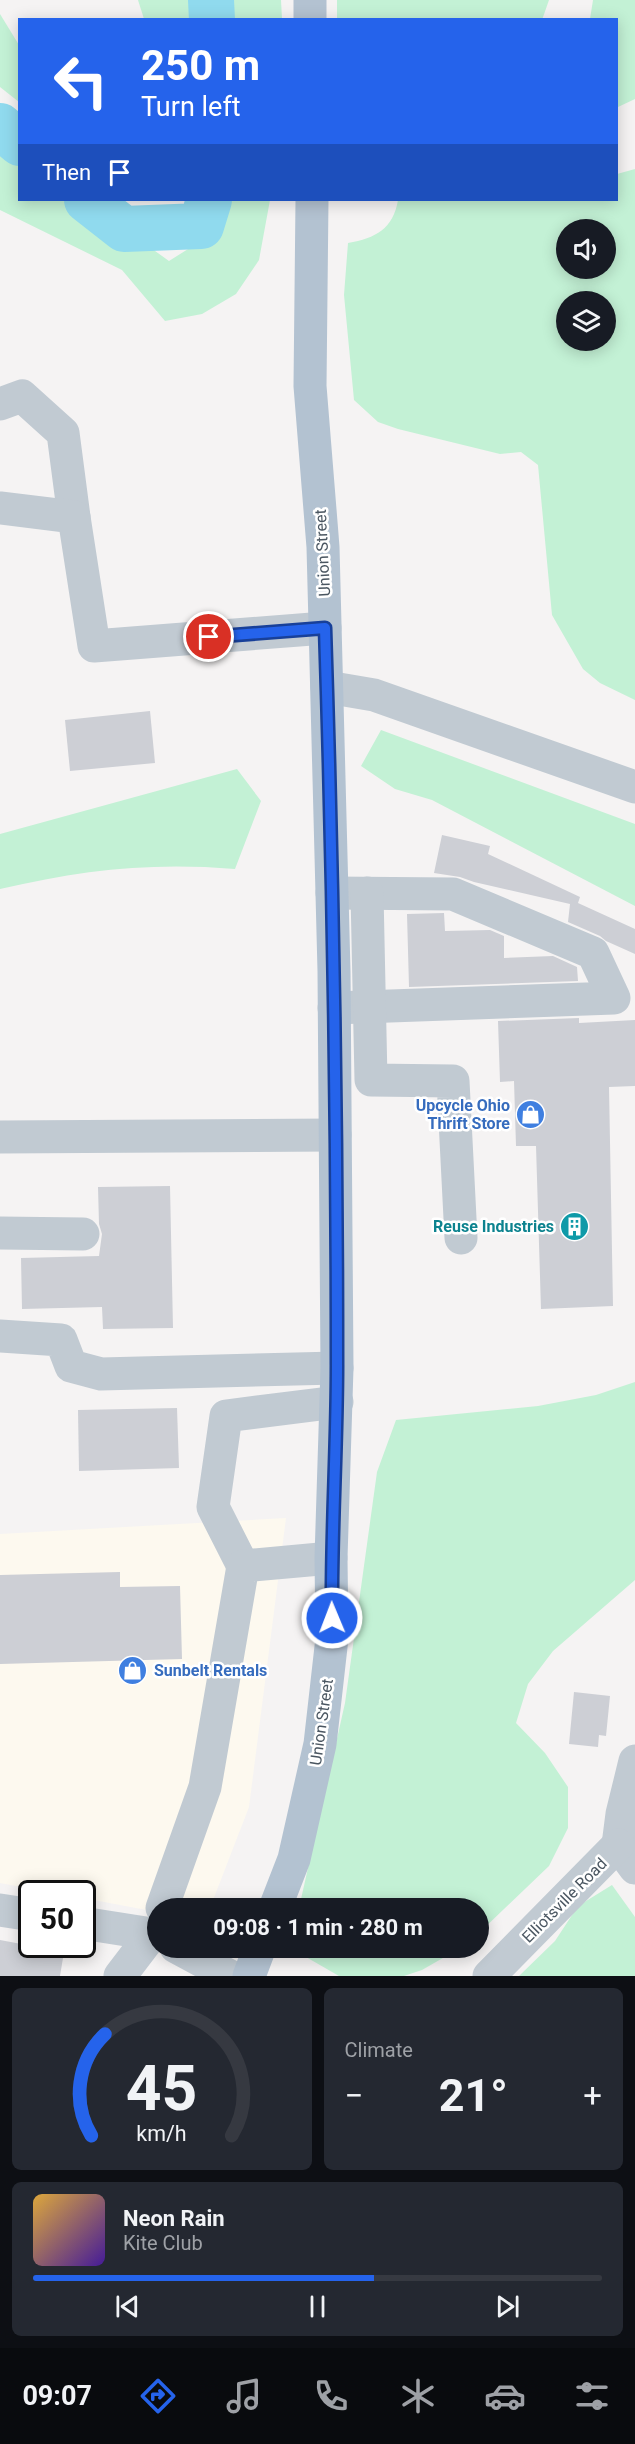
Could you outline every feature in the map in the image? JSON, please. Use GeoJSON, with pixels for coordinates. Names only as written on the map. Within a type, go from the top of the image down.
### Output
{"type":"FeatureCollection","features":[{"type":"Feature","properties":{"kind":"main road"},"geometry":{"type":"LineString","coordinates":[[310,0],[310,18]]}},
{"type":"Feature","properties":{"kind":"main road","name":"Union Street"},"geometry":{"type":"LineString","coordinates":[[279,1898],[294,1859],[320,1744],[332,1638],[331,1558],[337,1402],[334,1008],[327,687],[323,539],[310,386],[312,201]]}},
{"type":"Feature","properties":{"kind":"main road"},"geometry":{"type":"LineString","coordinates":[[249,1976],[256,1958]]}},
{"type":"Feature","properties":{"kind":"street"},"geometry":{"type":"LineString","coordinates":[[0,404],[21,396],[63,433],[94,646],[325,628]]}},
{"type":"Feature","properties":{"kind":"street"},"geometry":{"type":"LineString","coordinates":[[0,508],[74,516]]}},
{"type":"Feature","properties":{"kind":"street"},"geometry":{"type":"LineString","coordinates":[[327,687],[374,695],[635,787]]}},
{"type":"Feature","properties":{"kind":"street"},"geometry":{"type":"LineString","coordinates":[[332,893],[453,894],[593,953],[614,998],[334,1008]]}},
{"type":"Feature","properties":{"kind":"street"},"geometry":{"type":"LineString","coordinates":[[367,893],[371,1080]]}},
{"type":"Feature","properties":{"kind":"street"},"geometry":{"type":"LineString","coordinates":[[335,1081],[453,1081],[461,1238]]}},
{"type":"Feature","properties":{"kind":"street"},"geometry":{"type":"LineString","coordinates":[[0,1137],[335,1135]]}},
{"type":"Feature","properties":{"kind":"street"},"geometry":{"type":"LineString","coordinates":[[0,1233],[83,1234]]}},
{"type":"Feature","properties":{"kind":"street"},"geometry":{"type":"LineString","coordinates":[[0,1336],[61,1340],[71,1366],[101,1374],[337,1368]]}},
{"type":"Feature","properties":{"kind":"street"},"geometry":{"type":"LineString","coordinates":[[171,1898],[206,1787],[243,1566],[213,1507],[226,1416],[337,1402]]}},
{"type":"Feature","properties":{"kind":"street"},"geometry":{"type":"LineString","coordinates":[[243,1566],[331,1558]]}},
{"type":"Feature","properties":{"kind":"street"},"geometry":{"type":"LineString","coordinates":[[627,1856],[622,1814],[635,1761]]}},
{"type":"Feature","properties":{"kind":"street","name":"Elliotsville Road"},"geometry":{"type":"LineString","coordinates":[[489,1976],[627,1856]]}},
{"type":"Feature","properties":{"kind":"street"},"geometry":{"type":"LineString","coordinates":[[0,1910],[18,1913]]}},
{"type":"Feature","properties":{"kind":"street"},"geometry":{"type":"LineString","coordinates":[[96,1924],[147,1928]]}},
{"type":"Feature","properties":{"kind":"street"},"geometry":{"type":"LineString","coordinates":[[120,1976],[147,1945]]}},
{"type":"Feature","properties":{"kind":"street"},"geometry":{"type":"LineString","coordinates":[[204,1958],[230,1976]]}},
{"type":"Feature","properties":{"kind":"shaded area","name":"Sunbelt Rentals"},"geometry":{"type":"Polygon","coordinates":[[[286,1518],[249,1807],[214,1898],[147,1898],[147,1910],[96,1900],[96,1880],[18,1880],[18,1886],[0,1883],[0,1534],[286,1518]]]}},
{"type":"Feature","properties":{"kind":"green space"},"geometry":{"type":"Polygon","coordinates":[[[138,0],[193,0],[197,18],[144,18],[138,0]]]}},
{"type":"Feature","properties":{"kind":"green space"},"geometry":{"type":"Polygon","coordinates":[[[221,0],[281,0],[282,18],[227,18],[221,0]]]}},
{"type":"Feature","properties":{"kind":"green space"},"geometry":{"type":"Polygon","coordinates":[[[337,0],[549,0],[543,18],[337,18],[337,0]]]}},
{"type":"Feature","properties":{"kind":"green space"},"geometry":{"type":"Polygon","coordinates":[[[593,0],[635,0],[635,99],[618,107],[618,18],[590,18],[593,0]]]}},
{"type":"Feature","properties":{"kind":"green space"},"geometry":{"type":"Polygon","coordinates":[[[0,14],[18,43],[18,101],[0,87],[0,14]]]}},
{"type":"Feature","properties":{"kind":"green space"},"geometry":{"type":"Polygon","coordinates":[[[0,138],[18,151],[18,201],[85,201],[169,261],[204,239],[231,206],[231,201],[270,201],[259,260],[236,294],[202,314],[165,321],[122,270],[0,210],[0,138]]]}},
{"type":"Feature","properties":{"kind":"green space"},"geometry":{"type":"Polygon","coordinates":[[[635,169],[635,700],[600,683],[583,669],[552,615],[538,465],[521,452],[500,454],[378,422],[354,400],[344,295],[348,243],[375,235],[392,218],[398,201],[618,201],[618,174],[635,169]]]}},
{"type":"Feature","properties":{"kind":"green space"},"geometry":{"type":"Polygon","coordinates":[[[381,730],[635,824],[635,906],[432,800],[395,789],[361,766],[381,730]]]}},
{"type":"Feature","properties":{"kind":"green space"},"geometry":{"type":"Polygon","coordinates":[[[237,769],[261,801],[235,869],[174,866],[116,869],[59,877],[0,889],[0,834],[237,769]]]}},
{"type":"Feature","properties":{"kind":"green space"},"geometry":{"type":"Polygon","coordinates":[[[635,1382],[635,1580],[553,1651],[528,1684],[516,1723],[545,1753],[568,1787],[568,1828],[549,1866],[489,1923],[489,1898],[301,1898],[345,1703],[377,1472],[396,1420],[538,1406],[596,1395],[635,1382]]]}},
{"type":"Feature","properties":{"kind":"green space"},"geometry":{"type":"Polygon","coordinates":[[[612,1885],[635,1917],[635,1976],[519,1976],[555,1941],[578,1906],[612,1885]]]}},
{"type":"Feature","properties":{"kind":"green space"},"geometry":{"type":"Polygon","coordinates":[[[308,1958],[443,1958],[422,1970],[404,1976],[339,1976],[308,1958]]]}},
{"type":"Feature","properties":{"kind":"building"},"geometry":{"type":"Polygon","coordinates":[[[150,711],[155,763],[70,771],[65,720],[150,711]]]}},
{"type":"Feature","properties":{"kind":"building"},"geometry":{"type":"Polygon","coordinates":[[[442,835],[490,846],[488,854],[580,897],[578,903],[635,929],[635,954],[568,922],[570,904],[460,877],[434,873],[442,835]]]}},
{"type":"Feature","properties":{"kind":"building"},"geometry":{"type":"Polygon","coordinates":[[[444,913],[445,931],[490,930],[504,936],[504,958],[553,956],[577,967],[578,981],[409,987],[407,914],[444,913]]]}},
{"type":"Feature","properties":{"kind":"building","name":"Reuse Industries"},"geometry":{"type":"Polygon","coordinates":[[[579,1018],[579,1023],[635,1020],[635,1086],[609,1087],[613,1306],[541,1309],[536,1146],[516,1146],[514,1081],[500,1082],[498,1021],[579,1018]]]}},
{"type":"Feature","properties":{"kind":"building"},"geometry":{"type":"Polygon","coordinates":[[[170,1186],[173,1328],[103,1329],[102,1307],[22,1309],[21,1258],[99,1256],[102,1234],[99,1224],[98,1187],[170,1186]]]}},
{"type":"Feature","properties":{"kind":"building"},"geometry":{"type":"Polygon","coordinates":[[[177,1408],[179,1468],[79,1471],[78,1410],[177,1408]]]}},
{"type":"Feature","properties":{"kind":"building"},"geometry":{"type":"Polygon","coordinates":[[[120,1572],[120,1587],[180,1586],[182,1659],[0,1664],[0,1575],[120,1572]]]}},
{"type":"Feature","properties":{"kind":"building"},"geometry":{"type":"Polygon","coordinates":[[[574,1692],[610,1696],[606,1736],[599,1735],[598,1747],[569,1744],[574,1692]]]}},
{"type":"Feature","properties":{"kind":"building"},"geometry":{"type":"Polygon","coordinates":[[[0,1940],[18,1943],[18,1958],[63,1958],[60,1976],[0,1976],[0,1940]]]}},
{"type":"Feature","properties":{"kind":"waterway"},"geometry":{"type":"LineString","coordinates":[[211,0],[212,18]]}},
{"type":"Feature","properties":{"kind":"waterway"},"geometry":{"type":"LineString","coordinates":[[0,126],[18,141]]}},
{"type":"Feature","properties":{"kind":"waterway"},"geometry":{"type":"LineString","coordinates":[[88,201],[124,229],[201,226],[209,201]]}},
{"type":"Feature","properties":{"kind":"place","name":"Upcycle Ohio Thrift Store"},"geometry":{"type":"Point","coordinates":[531,1114]}},
{"type":"Feature","properties":{"kind":"place","name":"Reuse Industries"},"geometry":{"type":"Point","coordinates":[575,1226]}},
{"type":"Feature","properties":{"kind":"place","name":"Sunbelt Rentals"},"geometry":{"type":"Point","coordinates":[133,1670]}},
{"type":"Feature","properties":{"kind":"route"},"geometry":{"type":"LineString","coordinates":[[209,637],[325,628],[334,971],[337,1368],[331,1558],[332,1618]]}}]}
